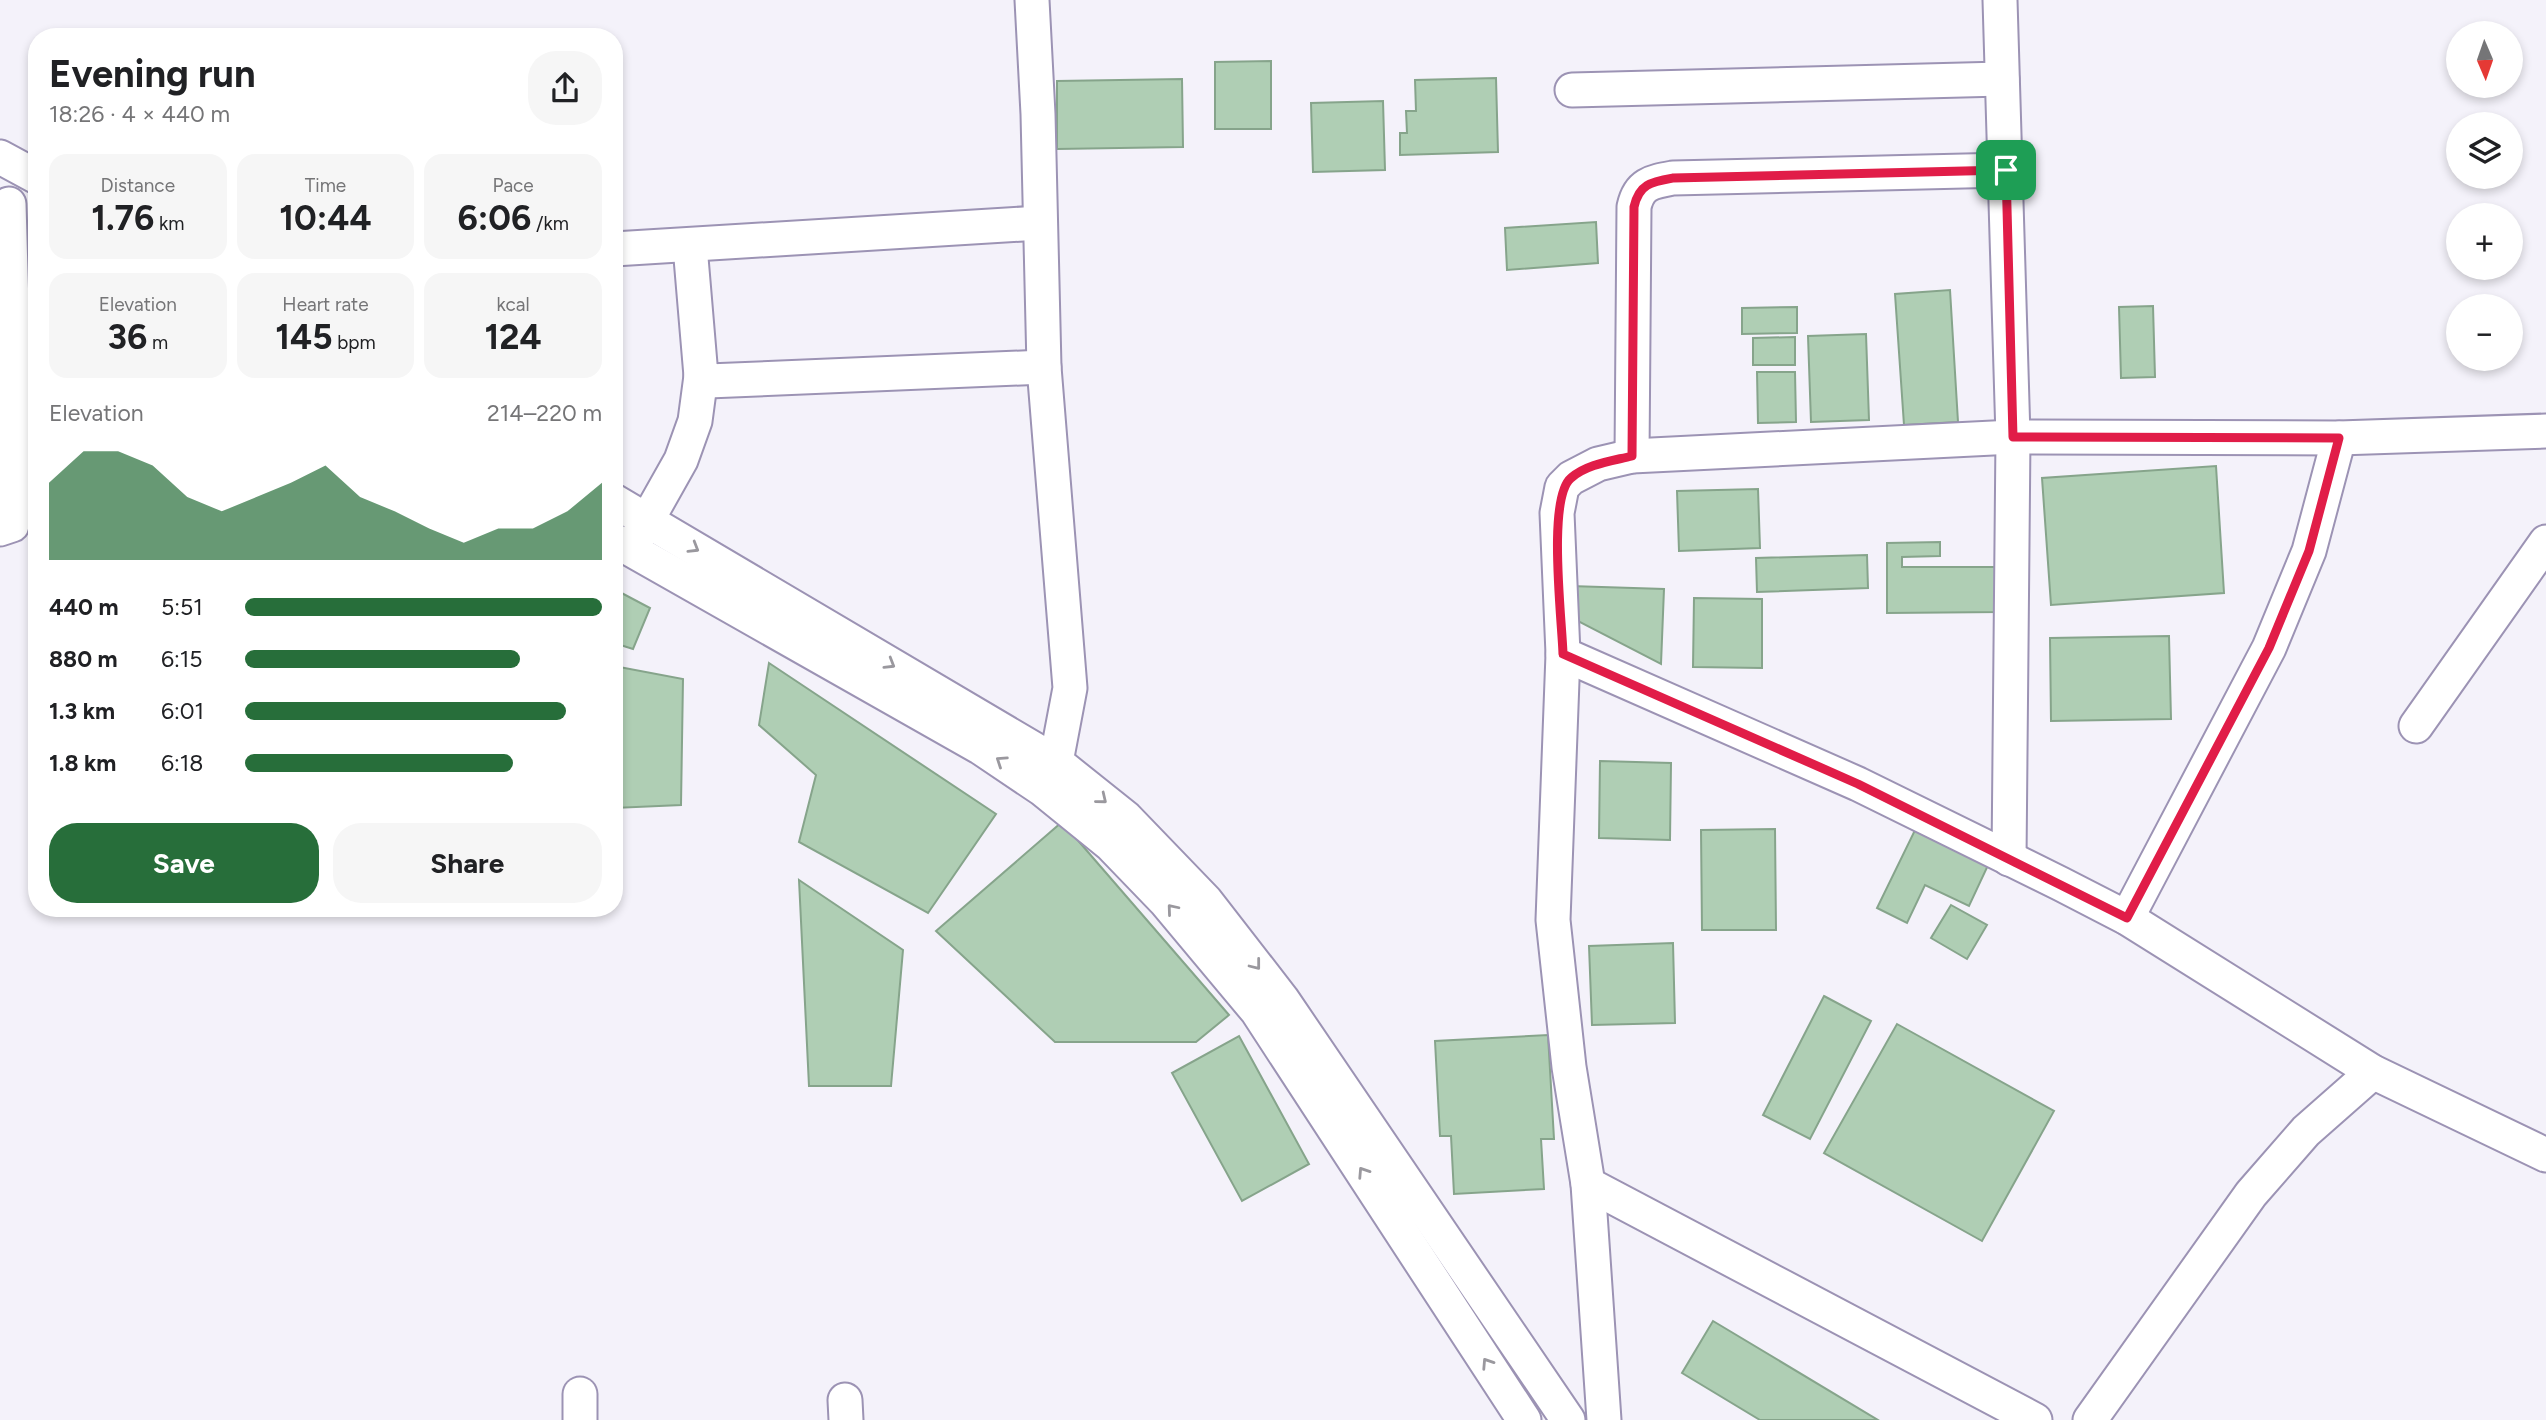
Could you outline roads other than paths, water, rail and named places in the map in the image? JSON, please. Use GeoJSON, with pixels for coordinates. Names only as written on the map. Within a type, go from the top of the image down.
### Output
{"type":"FeatureCollection","features":[{"type":"Feature","properties":{"kind":"street"},"geometry":{"type":"LineString","coordinates":[[1032,0],[1038,114],[1044,367],[1070,688],[1049,776]]}},
{"type":"Feature","properties":{"kind":"street"},"geometry":{"type":"LineString","coordinates":[[2000,0],[2013,437],[2009,859]]}},
{"type":"Feature","properties":{"kind":"street"},"geometry":{"type":"LineString","coordinates":[[1572,90],[2002,79]]}},
{"type":"Feature","properties":{"kind":"street"},"geometry":{"type":"LineString","coordinates":[[0,157],[28,172]]}},
{"type":"Feature","properties":{"kind":"street"},"geometry":{"type":"LineString","coordinates":[[1632,456],[1634,207],[1637,193],[1644,185],[1673,178],[2006,170]]}},
{"type":"Feature","properties":{"kind":"street"},"geometry":{"type":"LineString","coordinates":[[0,529],[12,526],[14,515],[7,408],[15,207]]}},
{"type":"Feature","properties":{"kind":"street"},"geometry":{"type":"LineString","coordinates":[[623,249],[1039,223]]}},
{"type":"Feature","properties":{"kind":"street"},"geometry":{"type":"LineString","coordinates":[[690,246],[701,376],[695,421],[686,447],[647,520],[623,545],[954,732],[1049,776],[1126,818],[1206,901],[1282,999],[1568,1420]]}},
{"type":"Feature","properties":{"kind":"street"},"geometry":{"type":"LineString","coordinates":[[701,376],[708,381],[1044,367]]}},
{"type":"Feature","properties":{"kind":"street"},"geometry":{"type":"LineString","coordinates":[[1604,1420],[1588,1184],[1569,1067],[1553,920],[1563,654],[1557,513],[1562,487],[1582,471],[1632,456],[2013,437],[2339,438],[2546,431]]}},
{"type":"Feature","properties":{"kind":"street"},"geometry":{"type":"LineString","coordinates":[[2127,918],[2269,648],[2309,551],[2339,438]]}},
{"type":"Feature","properties":{"kind":"street"},"geometry":{"type":"LineString","coordinates":[[623,506],[1049,776],[1165,901],[1257,1011],[1524,1420]]}},
{"type":"Feature","properties":{"kind":"street"},"geometry":{"type":"LineString","coordinates":[[2416,726],[2546,542]]}},
{"type":"Feature","properties":{"kind":"street"},"geometry":{"type":"LineString","coordinates":[[1563,654],[1858,784],[2127,918],[2373,1072],[2546,1155]]}},
{"type":"Feature","properties":{"kind":"street"},"geometry":{"type":"LineString","coordinates":[[2090,1420],[2251,1194],[2306,1131],[2373,1072]]}},
{"type":"Feature","properties":{"kind":"street"},"geometry":{"type":"LineString","coordinates":[[1588,1184],[2035,1420]]}}]}
